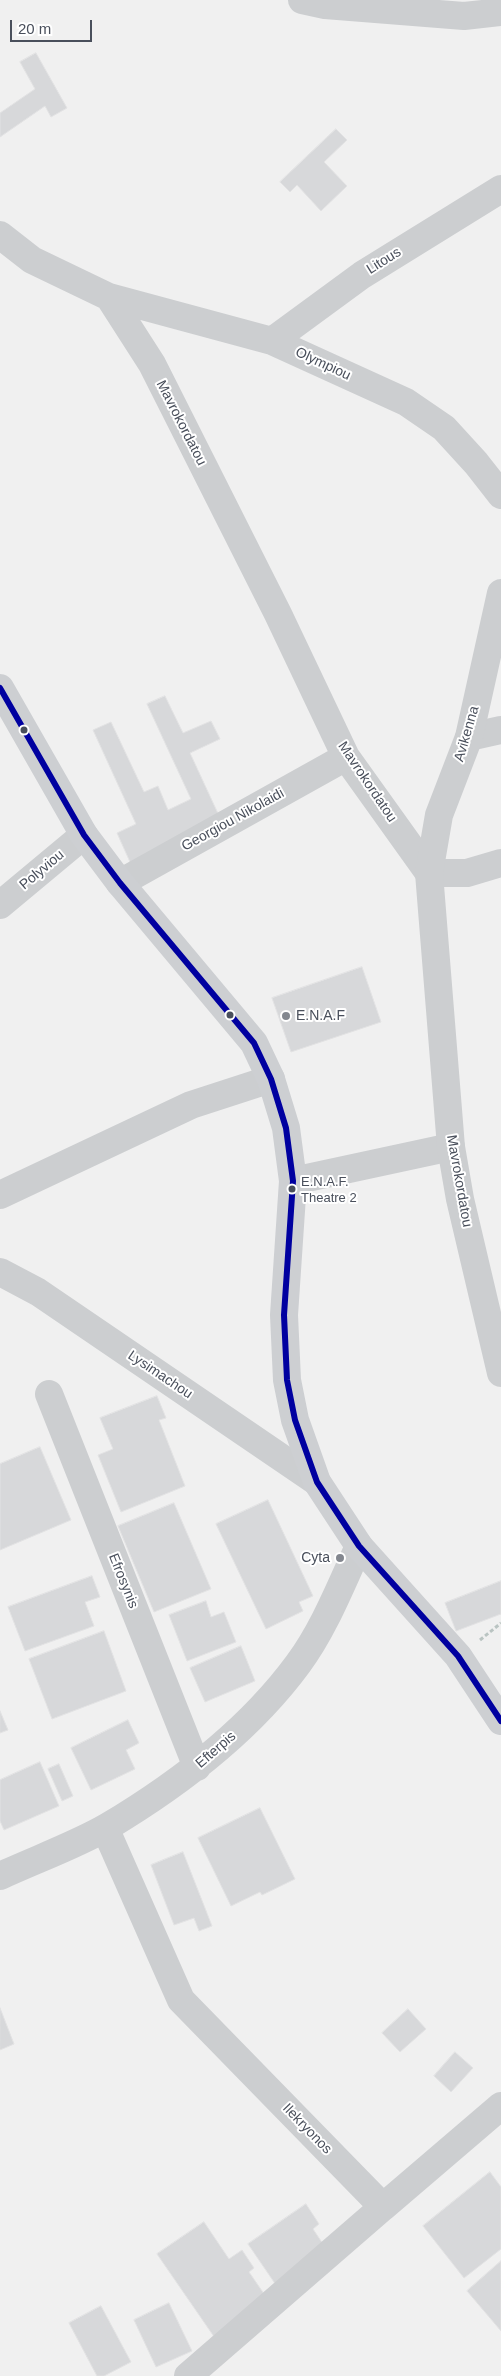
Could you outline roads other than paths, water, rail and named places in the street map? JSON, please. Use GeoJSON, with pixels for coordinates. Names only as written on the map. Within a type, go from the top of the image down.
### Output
{"type":"FeatureCollection","features":[{"type":"Feature","properties":{"kind":"main road"},"geometry":{"type":"LineString","coordinates":[[0,688],[84,835],[120,883],[254,1043],[271,1079],[286,1128],[293,1180],[284,1315],[287,1380],[295,1420],[317,1482],[359,1546],[458,1656],[501,1721]]}},
{"type":"Feature","properties":{"kind":"street"},"geometry":{"type":"LineString","coordinates":[[302,0],[325,5],[464,16],[501,12]]}},
{"type":"Feature","properties":{"kind":"street","name":"Litous"},"geometry":{"type":"LineString","coordinates":[[272,341],[362,275],[501,189]]}},
{"type":"Feature","properties":{"kind":"street"},"geometry":{"type":"LineString","coordinates":[[0,235],[32,260],[109,297]]}},
{"type":"Feature","properties":{"kind":"street","name":"Olympiou"},"geometry":{"type":"LineString","coordinates":[[109,297],[272,341],[406,402],[444,428],[476,463],[501,495]]}},
{"type":"Feature","properties":{"kind":"street","name":"Mavrokordatou"},"geometry":{"type":"LineString","coordinates":[[109,297],[152,364],[278,614],[346,757],[430,873],[452,1147],[460,1199],[501,1373]]}},
{"type":"Feature","properties":{"kind":"street","name":"Avikenna"},"geometry":{"type":"LineString","coordinates":[[430,873],[439,815],[469,737],[501,593]]}},
{"type":"Feature","properties":{"kind":"street"},"geometry":{"type":"LineString","coordinates":[[469,737],[501,730]]}},
{"type":"Feature","properties":{"kind":"street","name":"Georgiou Nikolaidi"},"geometry":{"type":"LineString","coordinates":[[120,883],[346,757]]}},
{"type":"Feature","properties":{"kind":"street","name":"Polyviou"},"geometry":{"type":"LineString","coordinates":[[0,905],[84,835]]}},
{"type":"Feature","properties":{"kind":"street"},"geometry":{"type":"LineString","coordinates":[[430,873],[467,873],[501,863]]}},
{"type":"Feature","properties":{"kind":"street"},"geometry":{"type":"LineString","coordinates":[[0,1196],[182,1109],[271,1079]]}},
{"type":"Feature","properties":{"kind":"street"},"geometry":{"type":"LineString","coordinates":[[293,1180],[452,1147]]}},
{"type":"Feature","properties":{"kind":"street","name":"Lysimachou"},"geometry":{"type":"LineString","coordinates":[[0,1272],[38,1292],[317,1482]]}},
{"type":"Feature","properties":{"kind":"street","name":"Efrosynis"},"geometry":{"type":"LineString","coordinates":[[49,1394],[198,1767]]}},
{"type":"Feature","properties":{"kind":"street","name":"Efterpis"},"geometry":{"type":"LineString","coordinates":[[0,1876],[105,1828],[198,1767],[259,1711],[299,1663],[326,1616],[359,1546]]}},
{"type":"Feature","properties":{"kind":"street","name":"Ilekryonos"},"geometry":{"type":"LineString","coordinates":[[105,1828],[181,2000],[384,2207]]}},
{"type":"Feature","properties":{"kind":"street"},"geometry":{"type":"LineString","coordinates":[[188,2376],[501,2106]]}},
{"type":"Feature","properties":{"kind":"place","name":"E.N.A.F"},"geometry":{"type":"Point","coordinates":[286,1016]}},
{"type":"Feature","properties":{"kind":"place","name":"E.N.A.F. Theatre 2"},"geometry":{"type":"Point","coordinates":[292,1189]}},
{"type":"Feature","properties":{"kind":"place","name":"Cyta"},"geometry":{"type":"Point","coordinates":[340,1558]}}]}
